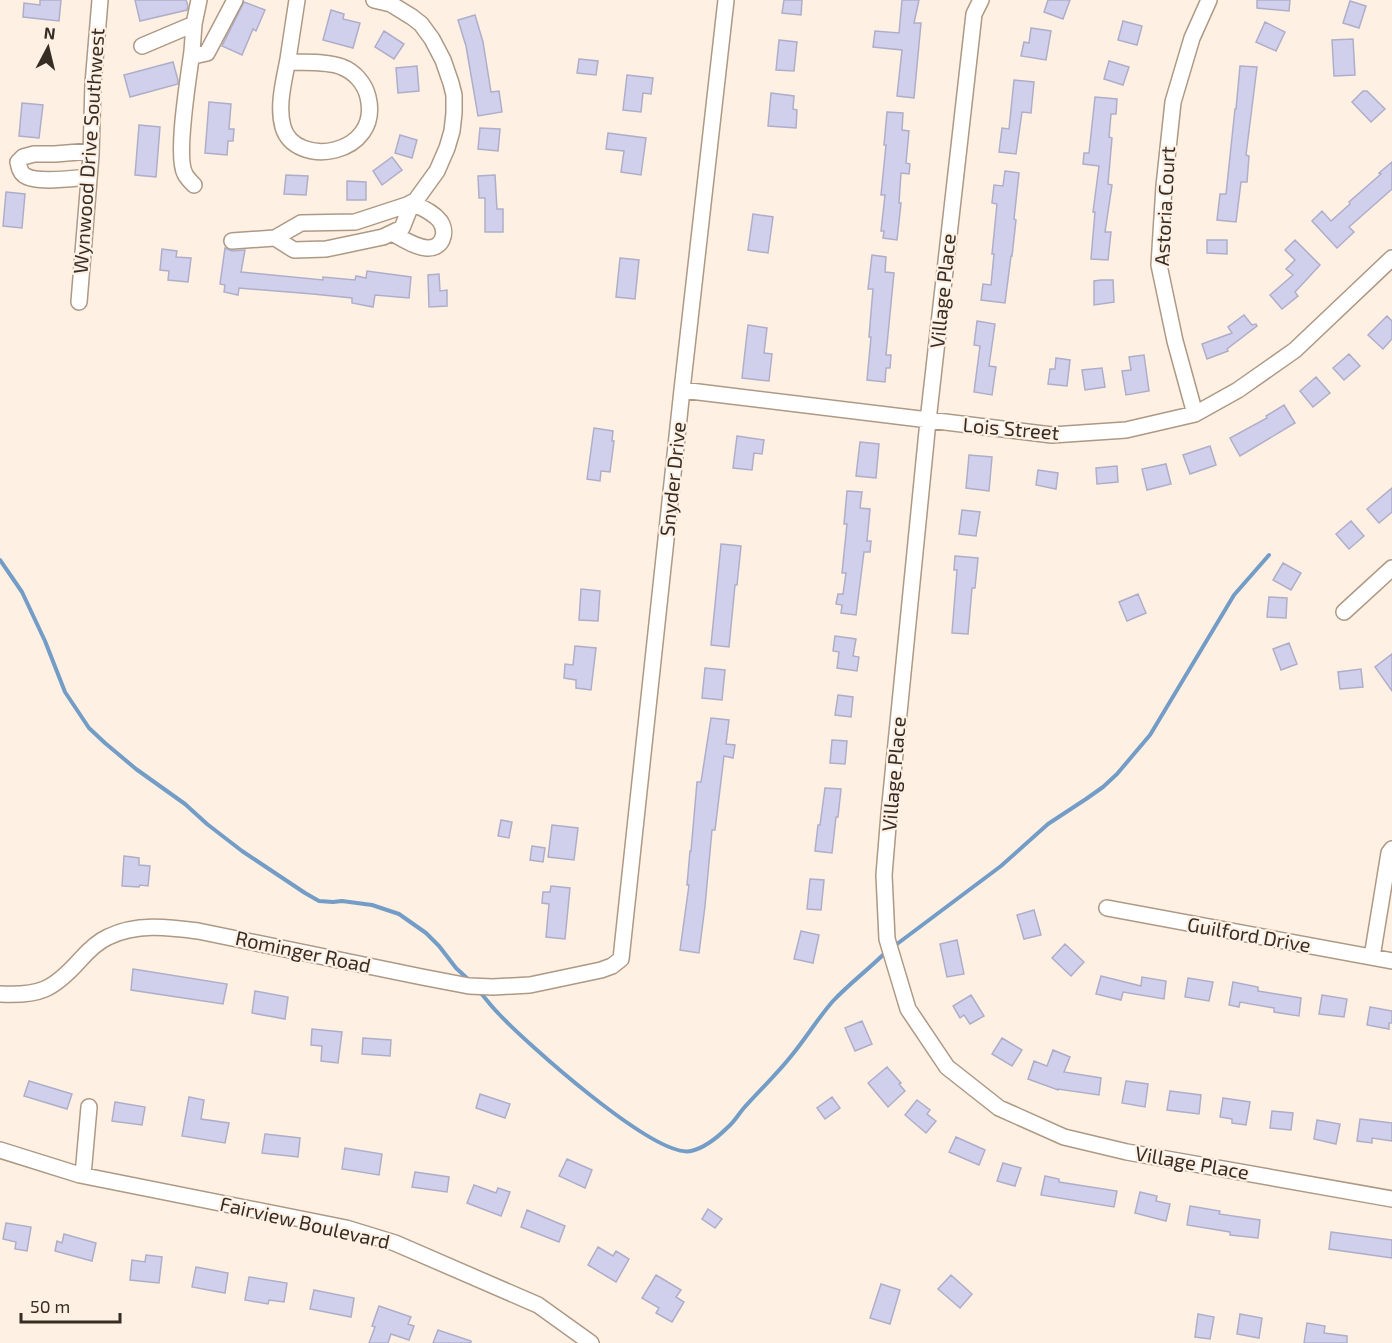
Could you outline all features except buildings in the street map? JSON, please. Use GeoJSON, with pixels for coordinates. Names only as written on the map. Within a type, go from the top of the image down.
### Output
{"type":"FeatureCollection","features":[{"type":"Feature","properties":{"kind":"street","name":"Wynwood Drive Southwest"},"geometry":{"type":"LineString","coordinates":[[79,302],[100,0]]}},
{"type":"Feature","properties":{"kind":"street"},"geometry":{"type":"LineString","coordinates":[[194,185],[184,173],[181,157],[194,24],[199,0]]}},
{"type":"Feature","properties":{"kind":"street"},"geometry":{"type":"LineString","coordinates":[[192,51],[198,55],[207,53],[235,0]]}},
{"type":"Feature","properties":{"kind":"street"},"geometry":{"type":"LineString","coordinates":[[288,62],[341,67],[357,77],[364,86],[370,104],[370,116],[362,135],[349,145],[325,152],[306,150],[297,146],[290,140],[284,129],[281,113],[284,82],[297,0]]}},
{"type":"Feature","properties":{"kind":"street"},"geometry":{"type":"LineString","coordinates":[[275,238],[294,250],[326,249],[383,237],[402,228],[412,203],[437,171],[447,148],[452,131],[454,95],[443,60],[432,39],[412,16],[392,2],[374,0]]}},
{"type":"Feature","properties":{"kind":"street","name":"Snyder Drive"},"geometry":{"type":"LineString","coordinates":[[621,959],[726,0]]}},
{"type":"Feature","properties":{"kind":"street","name":"Village Place"},"geometry":{"type":"LineString","coordinates":[[981,0],[974,14],[928,421],[889,814],[885,875],[887,939],[908,1009],[947,1067],[999,1108],[1064,1137],[1127,1152],[1392,1199]]}},
{"type":"Feature","properties":{"kind":"street","name":"Astoria Court"},"geometry":{"type":"LineString","coordinates":[[1196,414],[1174,341],[1159,265],[1173,102],[1192,38],[1209,0]]}},
{"type":"Feature","properties":{"kind":"street"},"geometry":{"type":"LineString","coordinates":[[142,46],[194,24]]}},
{"type":"Feature","properties":{"kind":"street"},"geometry":{"type":"LineString","coordinates":[[89,177],[53,180],[33,178],[24,175],[19,169],[18,162],[23,157],[34,154],[91,151]]}},
{"type":"Feature","properties":{"kind":"street"},"geometry":{"type":"LineString","coordinates":[[232,241],[275,238],[301,223],[355,222],[412,203],[429,211],[441,222],[444,233],[442,241],[435,247],[426,248],[392,233]]}},
{"type":"Feature","properties":{"kind":"street","name":"Lois Street"},"geometry":{"type":"LineString","coordinates":[[682,390],[1052,435],[1126,430],[1196,414],[1238,390],[1294,350],[1392,258]]}},
{"type":"Feature","properties":{"kind":"street"},"geometry":{"type":"LineString","coordinates":[[1344,612],[1392,568]]}},
{"type":"Feature","properties":{"kind":"street"},"geometry":{"type":"LineString","coordinates":[[1372,957],[1389,853],[1392,849]]}},
{"type":"Feature","properties":{"kind":"street","name":"Guilford Drive"},"geometry":{"type":"LineString","coordinates":[[1107,908],[1392,961]]}},
{"type":"Feature","properties":{"kind":"street","name":"Rominger Road"},"geometry":{"type":"LineString","coordinates":[[0,994],[24,994],[45,990],[62,979],[99,942],[126,930],[144,927],[198,930],[470,986],[530,985],[601,970],[621,959]]}},
{"type":"Feature","properties":{"kind":"street"},"geometry":{"type":"LineString","coordinates":[[83,1175],[89,1107]]}},
{"type":"Feature","properties":{"kind":"street","name":"Fairview Boulevard"},"geometry":{"type":"LineString","coordinates":[[0,1150],[83,1175],[346,1228],[395,1243],[538,1305],[591,1343]]}},
{"type":"Feature","properties":{"kind":"waterway"},"geometry":{"type":"LineString","coordinates":[[893,947],[1001,866],[1048,824],[1103,787],[1117,774],[1150,735],[1234,595],[1269,555]]}},
{"type":"Feature","properties":{"kind":"waterway"},"geometry":{"type":"LineString","coordinates":[[0,560],[22,592],[65,692],[89,728],[105,743],[242,851],[305,893],[319,901],[372,905],[399,914],[426,933],[469,980]]}},
{"type":"Feature","properties":{"kind":"waterway"},"geometry":{"type":"LineString","coordinates":[[480,992],[534,1048],[591,1096],[649,1137],[673,1149],[691,1151],[711,1141],[730,1125],[786,1062],[833,1001],[886,952]]}}]}
